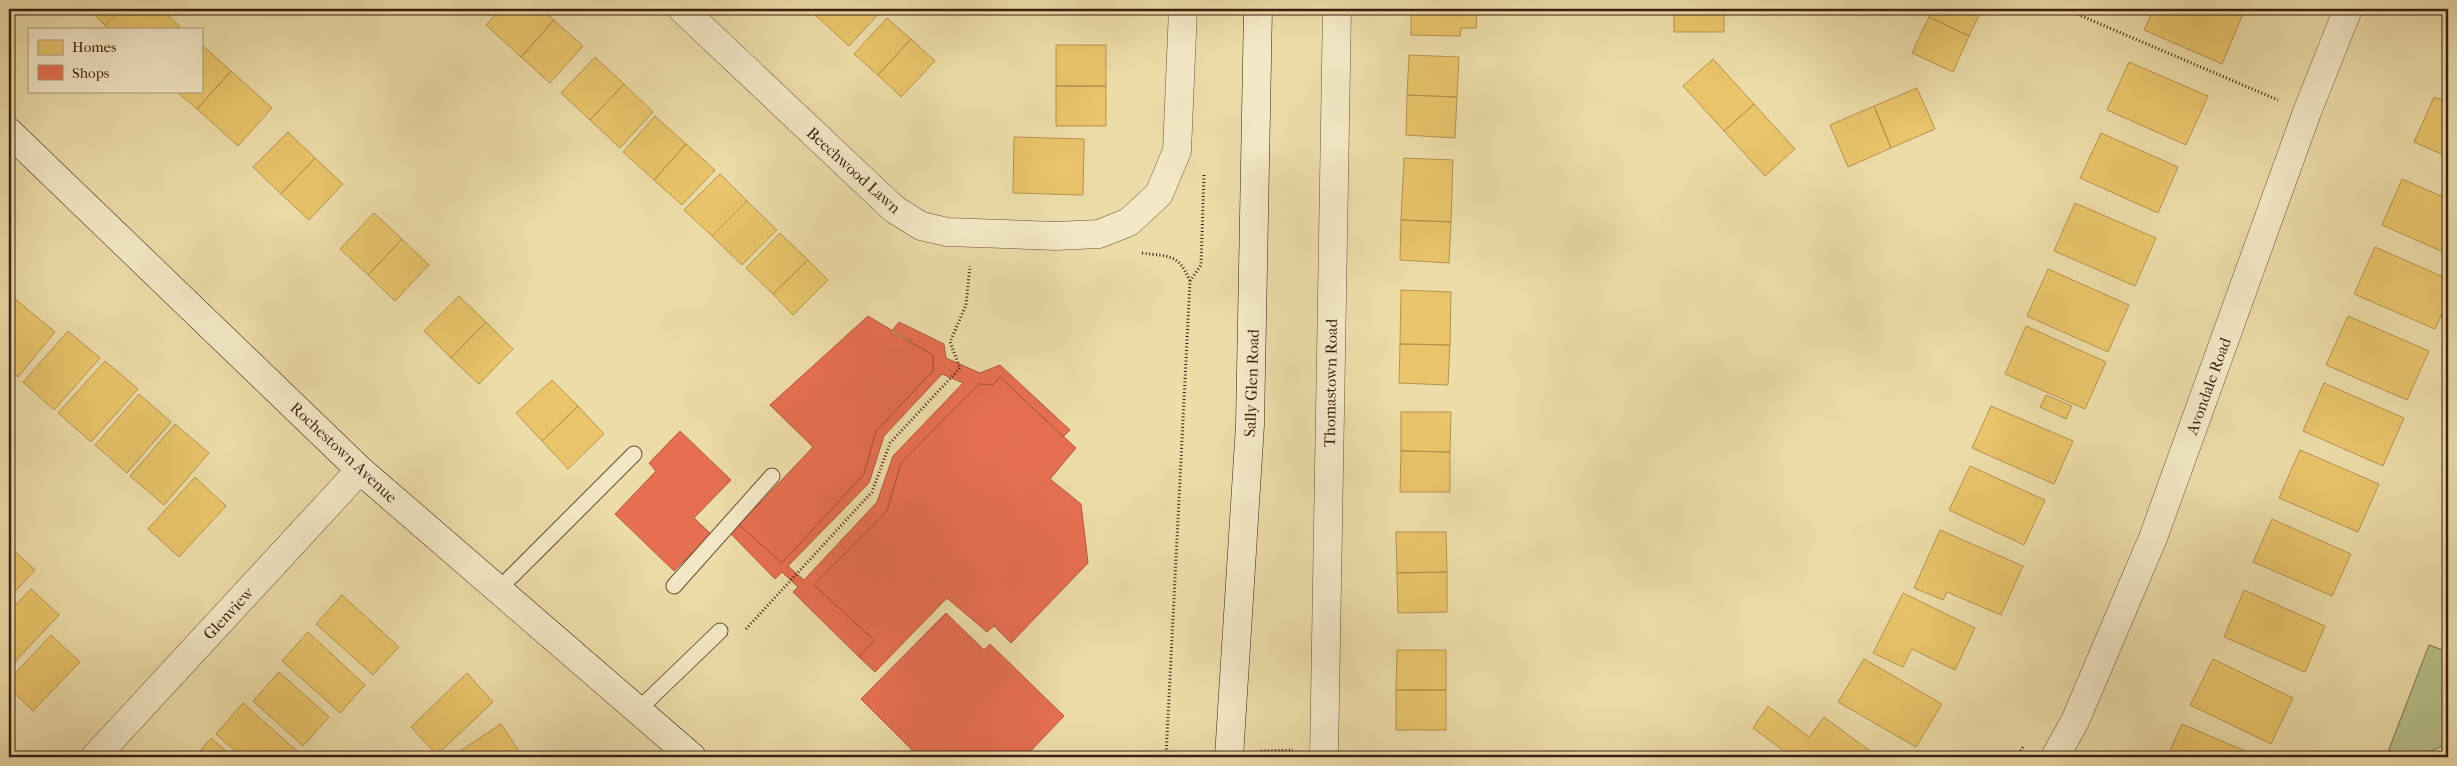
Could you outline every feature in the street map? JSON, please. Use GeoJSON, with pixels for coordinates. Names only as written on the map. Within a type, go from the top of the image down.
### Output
{"type":"FeatureCollection","features":[{"type":"Feature","properties":{"kind":"street","name":"Beechwood Lawn"},"geometry":{"type":"LineString","coordinates":[[682,9],[894,209],[921,226],[947,232],[1056,236],[1099,234],[1129,222],[1159,194],[1177,151],[1183,9]]}},
{"type":"Feature","properties":{"kind":"street","name":"Sally Glen Road"},"geometry":{"type":"LineString","coordinates":[[1229,757],[1250,425],[1258,9]]}},
{"type":"Feature","properties":{"kind":"street","name":"Thomastown Road"},"geometry":{"type":"LineString","coordinates":[[1324,757],[1337,9]]}},
{"type":"Feature","properties":{"kind":"street","name":"Avondale Road"},"geometry":{"type":"LineString","coordinates":[[2055,757],[2075,721],[2153,538],[2306,112],[2348,9]]}},
{"type":"Feature","properties":{"kind":"street","name":"Rochestown Avenue"},"geometry":{"type":"LineString","coordinates":[[9,132],[360,470],[636,711],[692,757]]}},
{"type":"Feature","properties":{"kind":"street","name":"Glenview"},"geometry":{"type":"LineString","coordinates":[[95,757],[360,470]]}},
{"type":"Feature","properties":{"kind":"lane"},"geometry":{"type":"LineString","coordinates":[[498,590],[634,454]]}},
{"type":"Feature","properties":{"kind":"lane"},"geometry":{"type":"LineString","coordinates":[[674,586],[772,476]]}},
{"type":"Feature","properties":{"kind":"lane"},"geometry":{"type":"LineString","coordinates":[[636,711],[720,631]]}},
{"type":"Feature","properties":{"kind":"path"},"geometry":{"type":"LineString","coordinates":[[2065,9],[2306,112]]}},
{"type":"Feature","properties":{"kind":"path"},"geometry":{"type":"LineString","coordinates":[[1129,222],[1139,253],[1170,257],[1183,264],[1190,282],[1166,755],[1187,757]]}},
{"type":"Feature","properties":{"kind":"path"},"geometry":{"type":"LineString","coordinates":[[745,630],[872,492],[890,443],[960,368],[950,342],[966,304],[974,233]]}},
{"type":"Feature","properties":{"kind":"green space"},"geometry":{"type":"Polygon","coordinates":[[[2429,645],[2448,652],[2448,744],[2415,757],[2386,757],[2429,645]]]}},
{"type":"Feature","properties":{"kind":"building: Homes"},"geometry":{"type":"Polygon","coordinates":[[[88,9],[121,9],[105,25],[88,9]]]}},
{"type":"Feature","properties":{"kind":"building: Homes"},"geometry":{"type":"Polygon","coordinates":[[[121,9],[162,9],[180,27],[107,28],[105,25],[121,9]]]}},
{"type":"Feature","properties":{"kind":"building: Homes"},"geometry":{"type":"Polygon","coordinates":[[[501,9],[541,9],[554,20],[521,57],[486,25],[501,9]]]}},
{"type":"Feature","properties":{"kind":"building: Homes"},"geometry":{"type":"Polygon","coordinates":[[[818,9],[882,10],[849,46],[814,14],[818,9]]]}},
{"type":"Feature","properties":{"kind":"building: Homes"},"geometry":{"type":"Polygon","coordinates":[[[1411,9],[1477,9],[1476,28],[1461,28],[1460,36],[1411,35],[1411,9]]]}},
{"type":"Feature","properties":{"kind":"building: Homes"},"geometry":{"type":"Polygon","coordinates":[[[1674,9],[1724,9],[1724,32],[1674,32],[1674,9]]]}},
{"type":"Feature","properties":{"kind":"building: Homes"},"geometry":{"type":"Polygon","coordinates":[[[1933,9],[1982,9],[1969,36],[1929,17],[1933,9]]]}},
{"type":"Feature","properties":{"kind":"building: Homes"},"geometry":{"type":"Polygon","coordinates":[[[2154,9],[2231,9],[2243,14],[2222,64],[2144,30],[2154,9]]]}},
{"type":"Feature","properties":{"kind":"building: Homes"},"geometry":{"type":"Polygon","coordinates":[[[1929,17],[1969,36],[1953,72],[1912,53],[1929,17]]]}},
{"type":"Feature","properties":{"kind":"building: Homes"},"geometry":{"type":"Polygon","coordinates":[[[887,18],[911,39],[878,75],[854,54],[887,18]]]}},
{"type":"Feature","properties":{"kind":"building: Homes"},"geometry":{"type":"Polygon","coordinates":[[[554,20],[583,46],[550,83],[521,57],[554,20]]]}},
{"type":"Feature","properties":{"kind":"building: Homes"},"geometry":{"type":"Polygon","coordinates":[[[911,39],[935,61],[901,97],[878,75],[911,39]]]}},
{"type":"Feature","properties":{"kind":"building: Homes"},"geometry":{"type":"Polygon","coordinates":[[[202,45],[231,71],[197,109],[177,92],[202,92],[202,45]]]}},
{"type":"Feature","properties":{"kind":"building: Homes"},"geometry":{"type":"Polygon","coordinates":[[[1056,45],[1106,45],[1106,86],[1056,86],[1056,45]]]}},
{"type":"Feature","properties":{"kind":"building: Homes"},"geometry":{"type":"Polygon","coordinates":[[[1409,55],[1459,57],[1457,97],[1407,95],[1409,55]]]}},
{"type":"Feature","properties":{"kind":"building: Homes"},"geometry":{"type":"Polygon","coordinates":[[[595,57],[624,84],[590,120],[561,93],[595,57]]]}},
{"type":"Feature","properties":{"kind":"building: Homes"},"geometry":{"type":"Polygon","coordinates":[[[1713,59],[1754,104],[1724,131],[1683,86],[1713,59]]]}},
{"type":"Feature","properties":{"kind":"building: Homes"},"geometry":{"type":"Polygon","coordinates":[[[2448,59],[2448,75],[2442,73],[2448,59]]]}},
{"type":"Feature","properties":{"kind":"building: Homes"},"geometry":{"type":"Polygon","coordinates":[[[2129,62],[2208,96],[2186,145],[2107,110],[2129,62]]]}},
{"type":"Feature","properties":{"kind":"building: Homes"},"geometry":{"type":"Polygon","coordinates":[[[231,71],[272,108],[238,146],[197,109],[231,71]]]}},
{"type":"Feature","properties":{"kind":"building: Homes"},"geometry":{"type":"Polygon","coordinates":[[[624,84],[653,112],[620,148],[590,120],[624,84]]]}},
{"type":"Feature","properties":{"kind":"building: Homes"},"geometry":{"type":"Polygon","coordinates":[[[1056,86],[1106,86],[1106,126],[1056,126],[1056,86]]]}},
{"type":"Feature","properties":{"kind":"building: Homes"},"geometry":{"type":"Polygon","coordinates":[[[1917,88],[1935,129],[1891,148],[1874,106],[1917,88]]]}},
{"type":"Feature","properties":{"kind":"building: Homes"},"geometry":{"type":"Polygon","coordinates":[[[1407,95],[1457,97],[1455,138],[1406,135],[1407,95]]]}},
{"type":"Feature","properties":{"kind":"building: Homes"},"geometry":{"type":"Polygon","coordinates":[[[2434,97],[2448,103],[2448,157],[2414,142],[2434,97]]]}},
{"type":"Feature","properties":{"kind":"building: Homes"},"geometry":{"type":"Polygon","coordinates":[[[1754,104],[1795,149],[1765,176],[1724,131],[1754,104]]]}},
{"type":"Feature","properties":{"kind":"building: Homes"},"geometry":{"type":"Polygon","coordinates":[[[1874,106],[1891,148],[1848,167],[1830,125],[1874,106]]]}},
{"type":"Feature","properties":{"kind":"building: Homes"},"geometry":{"type":"Polygon","coordinates":[[[655,116],[686,144],[654,180],[623,152],[655,116]]]}},
{"type":"Feature","properties":{"kind":"building: Homes"},"geometry":{"type":"Polygon","coordinates":[[[288,132],[315,158],[281,194],[253,167],[288,132]]]}},
{"type":"Feature","properties":{"kind":"building: Homes"},"geometry":{"type":"Polygon","coordinates":[[[2101,133],[2178,167],[2158,213],[2080,178],[2101,133]]]}},
{"type":"Feature","properties":{"kind":"building: Homes"},"geometry":{"type":"Polygon","coordinates":[[[1014,137],[1084,139],[1083,195],[1013,193],[1014,137]]]}},
{"type":"Feature","properties":{"kind":"building: Homes"},"geometry":{"type":"Polygon","coordinates":[[[686,144],[715,170],[682,205],[654,180],[686,144]]]}},
{"type":"Feature","properties":{"kind":"building: Homes"},"geometry":{"type":"Polygon","coordinates":[[[315,158],[343,184],[309,220],[281,194],[315,158]]]}},
{"type":"Feature","properties":{"kind":"building: Homes"},"geometry":{"type":"Polygon","coordinates":[[[1404,158],[1453,160],[1451,222],[1401,220],[1404,158]]]}},
{"type":"Feature","properties":{"kind":"building: Homes"},"geometry":{"type":"Polygon","coordinates":[[[720,174],[747,201],[712,236],[684,210],[720,174]]]}},
{"type":"Feature","properties":{"kind":"building: Homes"},"geometry":{"type":"Polygon","coordinates":[[[2402,179],[2448,199],[2448,254],[2382,225],[2402,179]]]}},
{"type":"Feature","properties":{"kind":"building: Homes"},"geometry":{"type":"Polygon","coordinates":[[[747,201],[777,230],[742,265],[712,236],[747,201]]]}},
{"type":"Feature","properties":{"kind":"building: Homes"},"geometry":{"type":"Polygon","coordinates":[[[2075,203],[2156,238],[2135,286],[2054,251],[2075,203]]]}},
{"type":"Feature","properties":{"kind":"building: Homes"},"geometry":{"type":"Polygon","coordinates":[[[374,213],[402,239],[368,275],[340,249],[374,213]]]}},
{"type":"Feature","properties":{"kind":"building: Homes"},"geometry":{"type":"Polygon","coordinates":[[[1401,220],[1451,222],[1449,263],[1400,260],[1401,220]]]}},
{"type":"Feature","properties":{"kind":"building: Homes"},"geometry":{"type":"Polygon","coordinates":[[[780,233],[808,260],[773,294],[746,268],[780,233]]]}},
{"type":"Feature","properties":{"kind":"building: Homes"},"geometry":{"type":"Polygon","coordinates":[[[402,239],[429,265],[395,301],[368,275],[402,239]]]}},
{"type":"Feature","properties":{"kind":"building: Homes"},"geometry":{"type":"Polygon","coordinates":[[[2375,247],[2448,279],[2448,300],[2435,329],[2354,294],[2375,247]]]}},
{"type":"Feature","properties":{"kind":"building: Homes"},"geometry":{"type":"Polygon","coordinates":[[[808,260],[828,280],[793,315],[773,294],[808,260]]]}},
{"type":"Feature","properties":{"kind":"building: Homes"},"geometry":{"type":"Polygon","coordinates":[[[2048,269],[2129,305],[2108,352],[2027,316],[2048,269]]]}},
{"type":"Feature","properties":{"kind":"building: Homes"},"geometry":{"type":"Polygon","coordinates":[[[1401,290],[1451,292],[1450,345],[1400,344],[1401,290]]]}},
{"type":"Feature","properties":{"kind":"building: Homes"},"geometry":{"type":"Polygon","coordinates":[[[459,296],[486,322],[451,358],[424,331],[459,296]]]}},
{"type":"Feature","properties":{"kind":"building: Homes"},"geometry":{"type":"Polygon","coordinates":[[[15,299],[55,332],[18,377],[9,369],[9,307],[15,299]]]}},
{"type":"Feature","properties":{"kind":"building: Homes"},"geometry":{"type":"Polygon","coordinates":[[[2348,316],[2429,351],[2407,400],[2326,365],[2348,316]]]}},
{"type":"Feature","properties":{"kind":"building: Homes"},"geometry":{"type":"Polygon","coordinates":[[[486,322],[513,349],[479,384],[451,358],[486,322]]]}},
{"type":"Feature","properties":{"kind":"building: Homes"},"geometry":{"type":"Polygon","coordinates":[[[2026,326],[2106,362],[2085,409],[2005,374],[2026,326]]]}},
{"type":"Feature","properties":{"kind":"building: Homes"},"geometry":{"type":"Polygon","coordinates":[[[68,331],[100,358],[54,410],[23,382],[68,331]]]}},
{"type":"Feature","properties":{"kind":"building: Homes"},"geometry":{"type":"Polygon","coordinates":[[[1400,344],[1450,345],[1448,385],[1399,383],[1400,344]]]}},
{"type":"Feature","properties":{"kind":"building: Homes"},"geometry":{"type":"Polygon","coordinates":[[[105,361],[138,389],[91,442],[58,413],[105,361]]]}},
{"type":"Feature","properties":{"kind":"building: Homes"},"geometry":{"type":"Polygon","coordinates":[[[552,380],[578,406],[542,441],[516,413],[552,380]]]}},
{"type":"Feature","properties":{"kind":"building: Homes"},"geometry":{"type":"Polygon","coordinates":[[[2324,383],[2404,418],[2383,466],[2303,431],[2324,383]]]}},
{"type":"Feature","properties":{"kind":"building: Homes"},"geometry":{"type":"Polygon","coordinates":[[[139,394],[171,422],[127,473],[95,445],[139,394]]]}},
{"type":"Feature","properties":{"kind":"building: Homes"},"geometry":{"type":"Polygon","coordinates":[[[2046,395],[2072,406],[2066,419],[2040,407],[2046,395]]]}},
{"type":"Feature","properties":{"kind":"building: Homes"},"geometry":{"type":"Polygon","coordinates":[[[578,406],[604,434],[568,469],[542,441],[578,406]]]}},
{"type":"Feature","properties":{"kind":"building: Homes"},"geometry":{"type":"Polygon","coordinates":[[[1991,406],[2073,441],[2054,484],[1972,448],[1991,406]]]}},
{"type":"Feature","properties":{"kind":"building: Homes"},"geometry":{"type":"Polygon","coordinates":[[[1401,412],[1451,412],[1450,452],[1401,451],[1401,412]]]}},
{"type":"Feature","properties":{"kind":"building: Homes"},"geometry":{"type":"Polygon","coordinates":[[[175,424],[209,453],[164,505],[130,476],[175,424]]]}},
{"type":"Feature","properties":{"kind":"building: Homes"},"geometry":{"type":"Polygon","coordinates":[[[2300,450],[2379,484],[2358,532],[2279,498],[2300,450]]]}},
{"type":"Feature","properties":{"kind":"building: Homes"},"geometry":{"type":"Polygon","coordinates":[[[1401,451],[1450,452],[1450,492],[1400,492],[1401,451]]]}},
{"type":"Feature","properties":{"kind":"building: Homes"},"geometry":{"type":"Polygon","coordinates":[[[1970,466],[2045,500],[2024,545],[1949,510],[1970,466]]]}},
{"type":"Feature","properties":{"kind":"building: Homes"},"geometry":{"type":"Polygon","coordinates":[[[195,477],[226,506],[179,557],[148,529],[195,477]]]}},
{"type":"Feature","properties":{"kind":"building: Homes"},"geometry":{"type":"Polygon","coordinates":[[[2272,519],[2351,554],[2332,596],[2253,562],[2272,519]]]}},
{"type":"Feature","properties":{"kind":"building: Homes"},"geometry":{"type":"Polygon","coordinates":[[[1940,530],[2023,566],[2001,615],[1947,592],[1943,600],[1914,588],[1940,530]]]}},
{"type":"Feature","properties":{"kind":"building: Homes"},"geometry":{"type":"Polygon","coordinates":[[[1396,532],[1446,532],[1447,572],[1397,573],[1396,532]]]}},
{"type":"Feature","properties":{"kind":"building: Homes"},"geometry":{"type":"Polygon","coordinates":[[[9,546],[35,570],[9,598],[9,546]]]}},
{"type":"Feature","properties":{"kind":"building: Homes"},"geometry":{"type":"Polygon","coordinates":[[[1447,572],[1447,612],[1398,613],[1397,573],[1447,572]]]}},
{"type":"Feature","properties":{"kind":"building: Homes"},"geometry":{"type":"Polygon","coordinates":[[[31,589],[59,615],[13,664],[9,660],[9,612],[31,589]]]}},
{"type":"Feature","properties":{"kind":"building: Homes"},"geometry":{"type":"Polygon","coordinates":[[[2244,590],[2325,626],[2305,672],[2224,637],[2244,590]]]}},
{"type":"Feature","properties":{"kind":"building: Homes"},"geometry":{"type":"Polygon","coordinates":[[[1903,593],[1975,628],[1955,670],[1912,649],[1903,667],[1873,653],[1903,593]]]}},
{"type":"Feature","properties":{"kind":"building: Homes"},"geometry":{"type":"Polygon","coordinates":[[[342,595],[399,647],[373,675],[316,624],[342,595]]]}},
{"type":"Feature","properties":{"kind":"building: Homes"},"geometry":{"type":"Polygon","coordinates":[[[308,632],[365,685],[340,713],[282,661],[308,632]]]}},
{"type":"Feature","properties":{"kind":"building: Homes"},"geometry":{"type":"Polygon","coordinates":[[[51,635],[80,662],[33,711],[9,688],[9,680],[51,635]]]}},
{"type":"Feature","properties":{"kind":"building: Homes"},"geometry":{"type":"Polygon","coordinates":[[[1397,650],[1446,650],[1446,690],[1396,690],[1397,650]]]}},
{"type":"Feature","properties":{"kind":"building: Homes"},"geometry":{"type":"Polygon","coordinates":[[[1864,659],[1942,704],[1916,747],[1838,702],[1864,659]]]}},
{"type":"Feature","properties":{"kind":"building: Homes"},"geometry":{"type":"Polygon","coordinates":[[[2213,659],[2293,698],[2271,744],[2190,705],[2213,659]]]}},
{"type":"Feature","properties":{"kind":"building: Homes"},"geometry":{"type":"Polygon","coordinates":[[[279,672],[329,717],[303,746],[253,701],[279,672]]]}},
{"type":"Feature","properties":{"kind":"building: Homes"},"geometry":{"type":"Polygon","coordinates":[[[467,673],[493,702],[437,755],[411,727],[467,673]]]}},
{"type":"Feature","properties":{"kind":"building: Homes"},"geometry":{"type":"Polygon","coordinates":[[[1396,690],[1446,690],[1446,730],[1396,730],[1396,690]]]}},
{"type":"Feature","properties":{"kind":"building: Homes"},"geometry":{"type":"Polygon","coordinates":[[[243,703],[297,751],[292,757],[242,757],[216,734],[243,703]]]}},
{"type":"Feature","properties":{"kind":"building: Homes"},"geometry":{"type":"Polygon","coordinates":[[[1768,706],[1809,737],[1824,717],[1878,757],[1792,757],[1753,728],[1768,706]]]}},
{"type":"Feature","properties":{"kind":"building: Homes"},"geometry":{"type":"Polygon","coordinates":[[[501,724],[523,757],[451,757],[501,724]]]}},
{"type":"Feature","properties":{"kind":"building: Homes"},"geometry":{"type":"Polygon","coordinates":[[[2182,724],[2259,757],[2167,757],[2182,724]]]}},
{"type":"Feature","properties":{"kind":"building: Homes"},"geometry":{"type":"Polygon","coordinates":[[[211,738],[233,757],[195,757],[211,738]]]}},
{"type":"Feature","properties":{"kind":"building: Shops"},"geometry":{"type":"Polygon","coordinates":[[[868,316],[933,355],[933,371],[876,431],[864,474],[782,563],[739,525],[813,447],[770,405],[868,316]]]}},
{"type":"Feature","properties":{"kind":"building: Shops"},"geometry":{"type":"Polygon","coordinates":[[[899,322],[944,344],[946,358],[980,373],[1000,365],[1070,430],[1063,437],[1000,377],[993,385],[979,384],[901,463],[887,511],[814,585],[874,640],[859,657],[793,592],[798,587],[782,572],[775,579],[730,533],[739,525],[782,563],[864,474],[876,431],[933,371],[933,355],[891,332],[899,322]],[[942,374],[884,436],[869,483],[788,566],[804,580],[877,502],[893,456],[963,383],[942,374]]]}},
{"type":"Feature","properties":{"kind":"building: Shops"},"geometry":{"type":"Polygon","coordinates":[[[1000,377],[1076,448],[1050,479],[1081,504],[1088,563],[1011,643],[994,626],[987,632],[947,598],[875,672],[859,657],[874,640],[814,585],[887,511],[901,463],[979,384],[993,385],[1000,377]]]}},
{"type":"Feature","properties":{"kind":"building: Shops"},"geometry":{"type":"Polygon","coordinates":[[[680,431],[731,480],[694,518],[711,534],[674,571],[615,514],[656,471],[649,463],[680,431]]]}},
{"type":"Feature","properties":{"kind":"building: Shops"},"geometry":{"type":"Polygon","coordinates":[[[946,613],[984,650],[990,644],[1064,716],[1025,757],[919,757],[861,699],[946,613]]]}}]}
